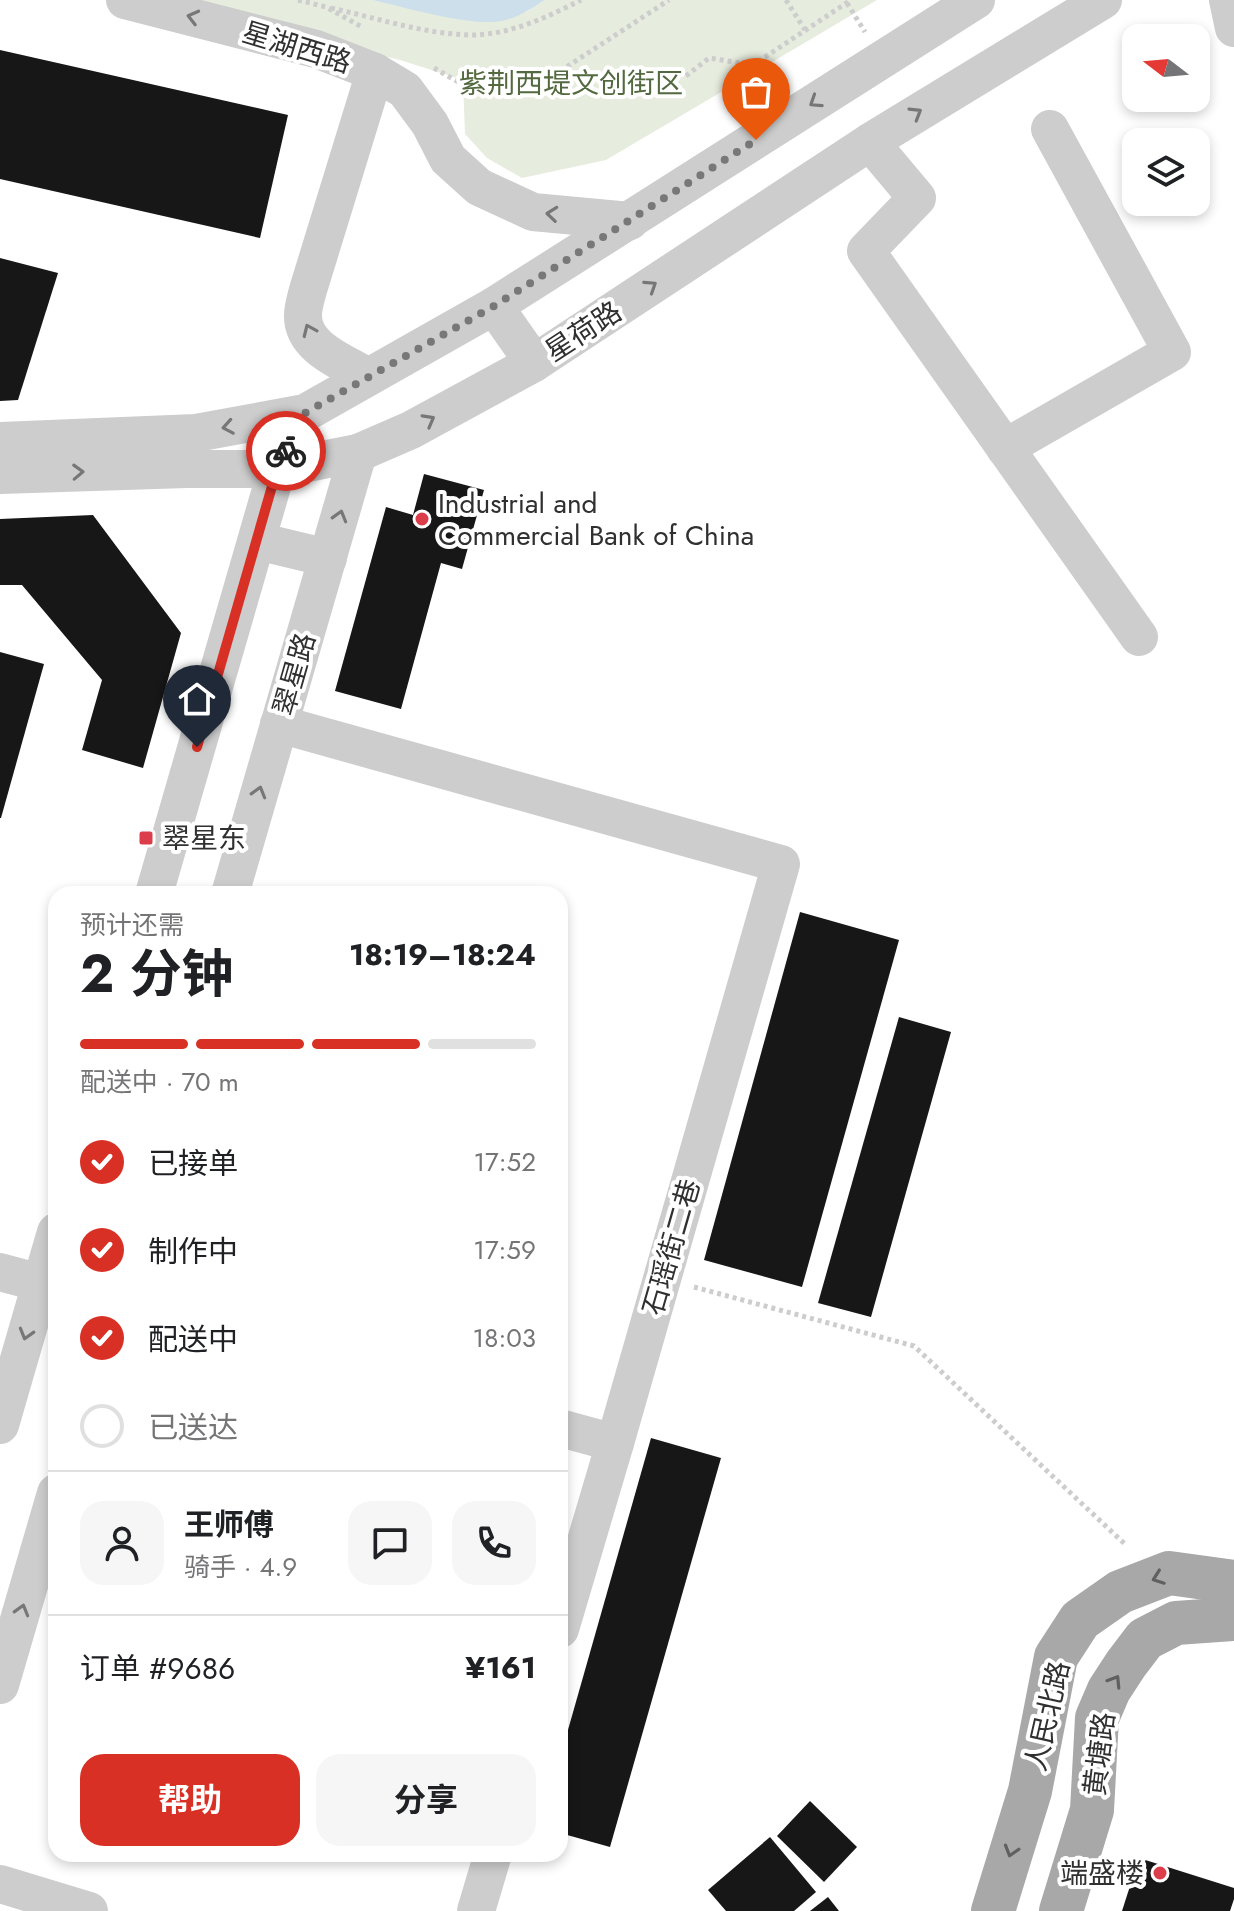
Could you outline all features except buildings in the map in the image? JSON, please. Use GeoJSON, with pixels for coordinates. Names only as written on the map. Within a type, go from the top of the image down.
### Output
{"type":"FeatureCollection","features":[{"type":"Feature","properties":{"kind":"main road","name":"人民北路"},"geometry":{"type":"LineString","coordinates":[[993,1911],[1030,1791],[1056,1657],[1080,1620],[1120,1592],[1169,1573],[1234,1582]]}},
{"type":"Feature","properties":{"kind":"main road","name":"黄塘路"},"geometry":{"type":"LineString","coordinates":[[1061,1911],[1092,1810],[1097,1718],[1109,1690],[1145,1639],[1176,1623],[1234,1619]]}},
{"type":"Feature","properties":{"kind":"street","name":"星湖西路"},"geometry":{"type":"LineString","coordinates":[[125,0],[316,49],[375,72],[405,90],[430,124],[448,159],[479,187],[533,212],[630,221]]}},
{"type":"Feature","properties":{"kind":"street"},"geometry":{"type":"LineString","coordinates":[[0,441],[196,433],[305,413],[494,306],[976,0]]}},
{"type":"Feature","properties":{"kind":"street","name":"星荷路"},"geometry":{"type":"LineString","coordinates":[[0,475],[277,469],[358,453],[411,430],[534,363],[870,142],[1103,0]]}},
{"type":"Feature","properties":{"kind":"street"},"geometry":{"type":"LineString","coordinates":[[1228,0],[1234,28]]}},
{"type":"Feature","properties":{"kind":"street"},"geometry":{"type":"LineString","coordinates":[[368,377],[317,346],[306,333],[303,315],[375,72]]}},
{"type":"Feature","properties":{"kind":"street"},"geometry":{"type":"LineString","coordinates":[[1005,448],[1172,352],[1050,129]]}},
{"type":"Feature","properties":{"kind":"street"},"geometry":{"type":"LineString","coordinates":[[870,142],[917,198],[866,251],[1139,637]]}},
{"type":"Feature","properties":{"kind":"street"},"geometry":{"type":"LineString","coordinates":[[494,306],[534,363]]}},
{"type":"Feature","properties":{"kind":"street"},"geometry":{"type":"LineString","coordinates":[[156,886],[277,469],[305,413]]}},
{"type":"Feature","properties":{"kind":"street","name":"翠星路"},"geometry":{"type":"LineString","coordinates":[[232,886],[358,453]]}},
{"type":"Feature","properties":{"kind":"street"},"geometry":{"type":"LineString","coordinates":[[257,541],[328,558]]}},
{"type":"Feature","properties":{"kind":"street","name":"石瑶街二巷"},"geometry":{"type":"LineString","coordinates":[[279,724],[781,864],[568,1602]]}},
{"type":"Feature","properties":{"kind":"street"},"geometry":{"type":"LineString","coordinates":[[0,1272],[48,1285],[0,1425]]}},
{"type":"Feature","properties":{"kind":"street"},"geometry":{"type":"LineString","coordinates":[[568,1430],[615,1443]]}},
{"type":"Feature","properties":{"kind":"street"},"geometry":{"type":"LineString","coordinates":[[0,1685],[48,1520]]}},
{"type":"Feature","properties":{"kind":"street"},"geometry":{"type":"LineString","coordinates":[[476,1911],[491,1862]]}},
{"type":"Feature","properties":{"kind":"street"},"geometry":{"type":"LineString","coordinates":[[0,1884],[89,1911]]}},
{"type":"Feature","properties":{"kind":"path"},"geometry":{"type":"LineString","coordinates":[[298,0],[436,32],[473,35],[505,31],[550,16],[581,0]]}},
{"type":"Feature","properties":{"kind":"path"},"geometry":{"type":"LineString","coordinates":[[434,68],[474,91],[506,90],[535,83],[565,68],[669,0]]}},
{"type":"Feature","properties":{"kind":"path"},"geometry":{"type":"LineString","coordinates":[[786,0],[805,30]]}},
{"type":"Feature","properties":{"kind":"path"},"geometry":{"type":"LineString","coordinates":[[686,76],[709,58],[753,65],[851,0]]}},
{"type":"Feature","properties":{"kind":"path"},"geometry":{"type":"LineString","coordinates":[[326,7],[367,30]]}},
{"type":"Feature","properties":{"kind":"path"},"geometry":{"type":"LineString","coordinates":[[662,1279],[914,1346],[1127,1546]]}},
{"type":"Feature","properties":{"kind":"green space","name":"紫荆西堤文创街区"},"geometry":{"type":"Polygon","coordinates":[[[137,0],[372,0],[463,20],[526,12],[545,0],[877,0],[606,160],[522,178],[487,158],[465,134],[463,80],[400,60],[137,0]]]}},
{"type":"Feature","properties":{"kind":"water"},"geometry":{"type":"Polygon","coordinates":[[[372,0],[545,0],[513,18],[488,22],[455,19],[372,0]]]}},
{"type":"Feature","properties":{"kind":"way so far"},"geometry":{"type":"LineString","coordinates":[[286,451],[305,413],[494,306],[756,140]]}},
{"type":"Feature","properties":{"kind":"place","name":"Industrial and Commercial Bank of China"},"geometry":{"type":"Point","coordinates":[422,519]}},
{"type":"Feature","properties":{"kind":"place","name":"翠星东"},"geometry":{"type":"Point","coordinates":[146,838]}},
{"type":"Feature","properties":{"kind":"place","name":"端盛楼"},"geometry":{"type":"Point","coordinates":[1160,1873]}},
{"type":"Feature","properties":{"kind":"route"},"geometry":{"type":"LineString","coordinates":[[197,747],[277,469],[286,451]]}}]}
